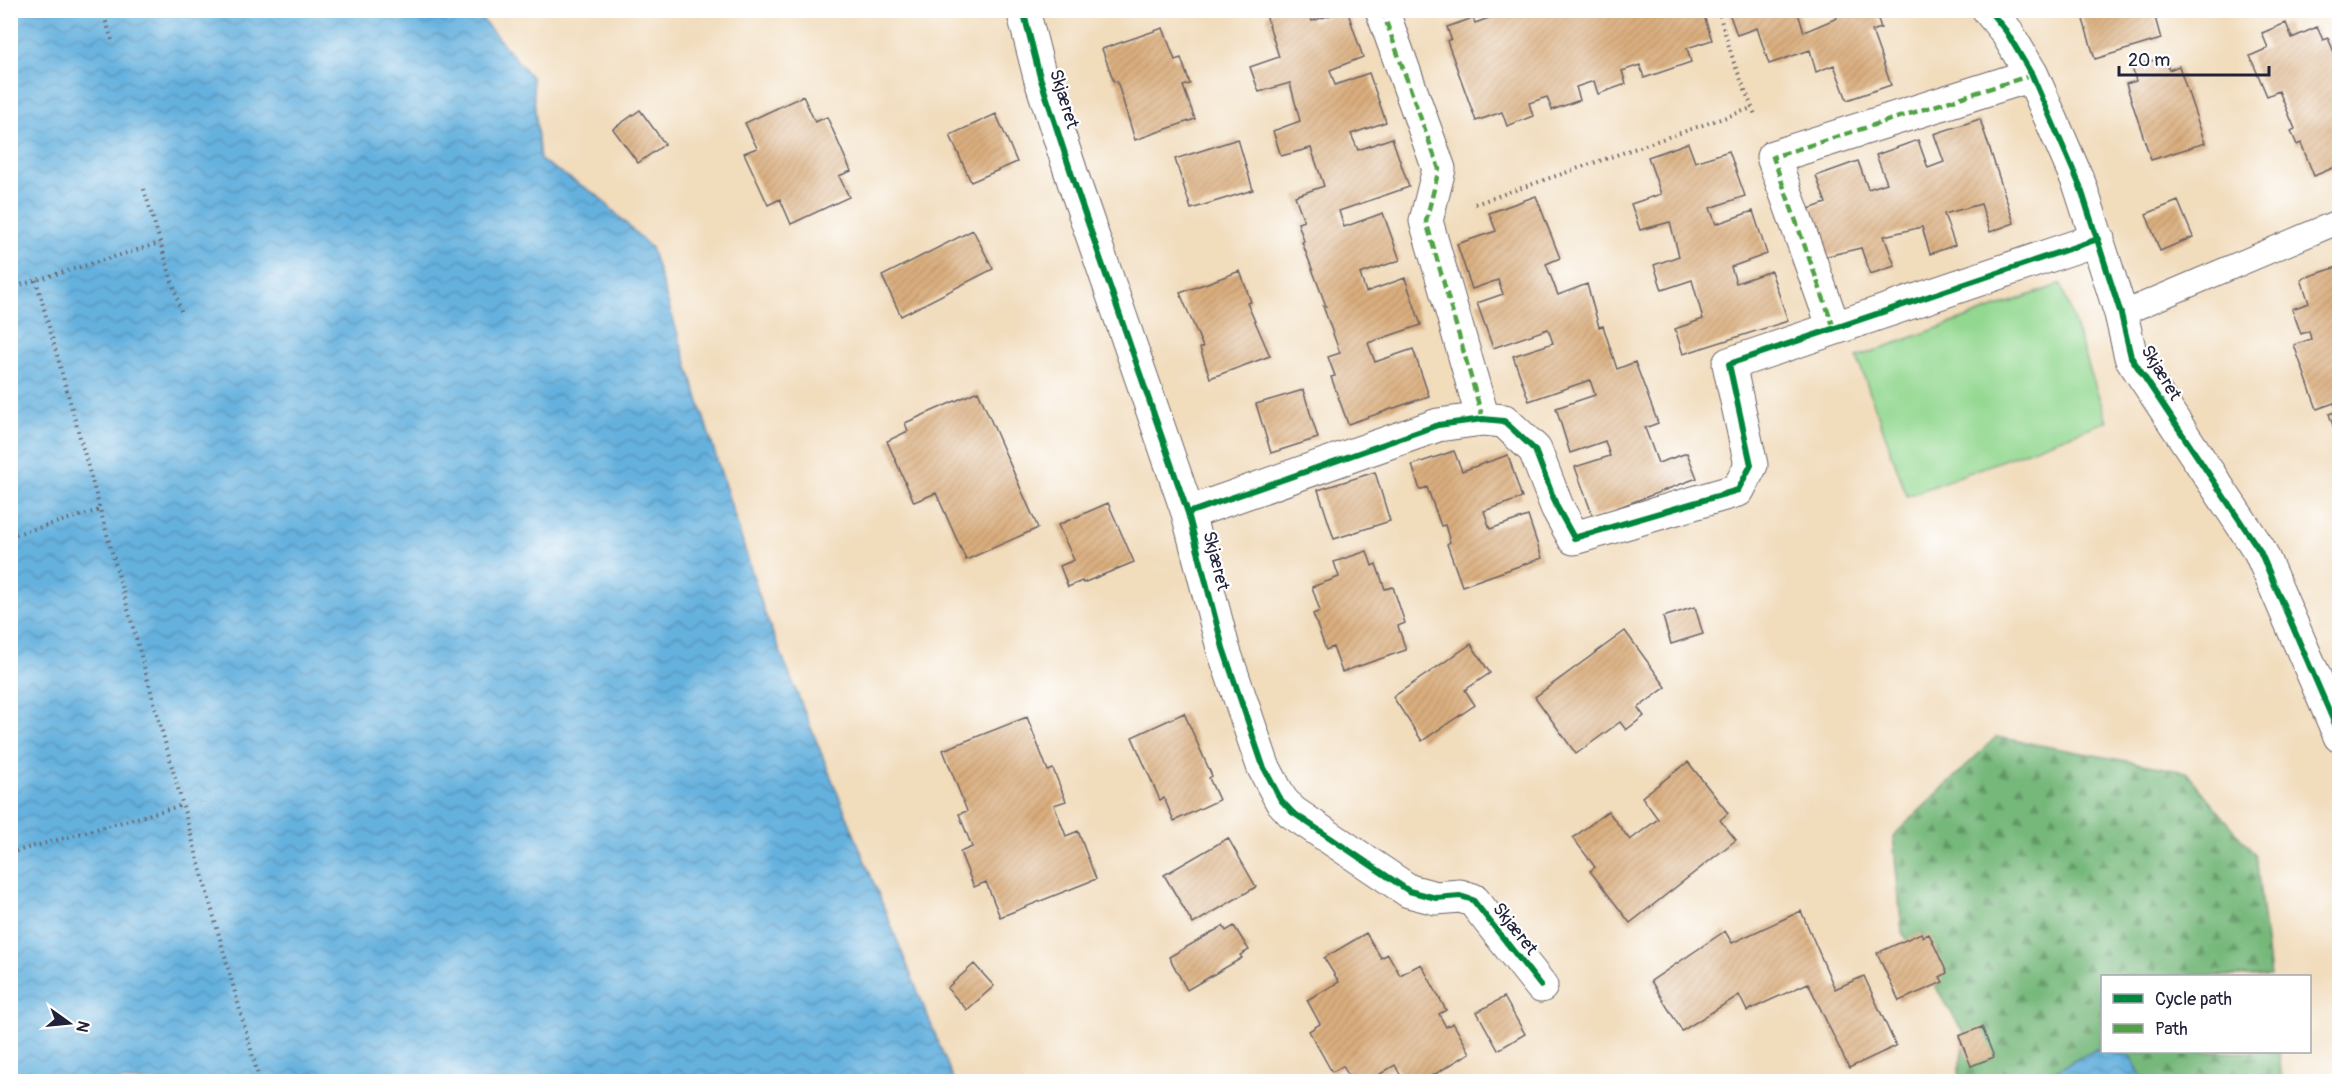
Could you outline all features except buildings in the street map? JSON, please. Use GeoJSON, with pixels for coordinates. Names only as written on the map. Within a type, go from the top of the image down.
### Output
{"type":"FeatureCollection","features":[{"type":"Feature","properties":{"kind":"street","name":"Skjæret"},"geometry":{"type":"LineString","coordinates":[[1023,10],[1041,77],[1076,188],[1188,513],[1223,648],[1263,766],[1281,800],[1292,812],[1409,891],[1436,898],[1460,896],[1473,900],[1541,986]]}},
{"type":"Feature","properties":{"kind":"street"},"geometry":{"type":"LineString","coordinates":[[1382,10],[1439,169],[1426,221],[1483,419]]}},
{"type":"Feature","properties":{"kind":"street","name":"Skjæret"},"geometry":{"type":"LineString","coordinates":[[1989,10],[2006,31],[2032,75],[2080,186],[2121,314],[2131,357],[2260,551],[2340,736]]}},
{"type":"Feature","properties":{"kind":"street"},"geometry":{"type":"LineString","coordinates":[[1834,328],[1773,157],[2032,75]]}},
{"type":"Feature","properties":{"kind":"street"},"geometry":{"type":"LineString","coordinates":[[1188,513],[1438,424],[1483,419],[1504,422],[1535,450],[1557,507],[1575,538],[1738,490],[1751,465],[1729,364],[2098,239]]}},
{"type":"Feature","properties":{"kind":"lane"},"geometry":{"type":"LineString","coordinates":[[2121,314],[2340,222]]}},
{"type":"Feature","properties":{"kind":"path"},"geometry":{"type":"LineString","coordinates":[[102,10],[112,40]]}},
{"type":"Feature","properties":{"kind":"path"},"geometry":{"type":"LineString","coordinates":[[1718,10],[1734,63],[1773,157]]}},
{"type":"Feature","properties":{"kind":"path"},"geometry":{"type":"LineString","coordinates":[[1426,221],[1752,108]]}},
{"type":"Feature","properties":{"kind":"path"},"geometry":{"type":"LineString","coordinates":[[144,189],[181,311]]}},
{"type":"Feature","properties":{"kind":"path"},"geometry":{"type":"LineString","coordinates":[[10,288],[160,243]]}},
{"type":"Feature","properties":{"kind":"path"},"geometry":{"type":"LineString","coordinates":[[36,280],[260,1082]]}},
{"type":"Feature","properties":{"kind":"path"},"geometry":{"type":"LineString","coordinates":[[10,536],[100,510]]}},
{"type":"Feature","properties":{"kind":"path"},"geometry":{"type":"LineString","coordinates":[[10,853],[183,805]]}},
{"type":"Feature","properties":{"kind":"green space"},"geometry":{"type":"Polygon","coordinates":[[[2061,284],[2107,421],[1907,496],[1857,357],[2061,284]]]}},
{"type":"Feature","properties":{"kind":"green space"},"geometry":{"type":"Polygon","coordinates":[[[1996,737],[2186,772],[2256,856],[2270,975],[2101,975],[2101,1051],[2096,1049],[2043,1077],[2041,1081],[1957,1081],[1965,1035],[1902,932],[1893,836],[1996,737]]]}},
{"type":"Feature","properties":{"kind":"green space"},"geometry":{"type":"Polygon","coordinates":[[[2114,1053],[2279,1053],[2282,1081],[2144,1081],[2130,1056],[2114,1053]]]}},
{"type":"Feature","properties":{"kind":"water"},"geometry":{"type":"Polygon","coordinates":[[[10,11],[475,11],[532,78],[540,160],[597,195],[651,248],[765,614],[954,1081],[11,1081],[10,11]]]}},
{"type":"Feature","properties":{"kind":"water"},"geometry":{"type":"Polygon","coordinates":[[[2097,1049],[2101,1050],[2101,1053],[2130,1056],[2144,1081],[2041,1081],[2043,1077],[2097,1049]]]}},
{"type":"Feature","properties":{"kind":"marked path"},"geometry":{"type":"LineString","coordinates":[[1382,10],[1439,169],[1426,221],[1483,419]]}},
{"type":"Feature","properties":{"kind":"marked path"},"geometry":{"type":"LineString","coordinates":[[1834,328],[1773,157],[2032,75]]}},
{"type":"Feature","properties":{"kind":"cycle path"},"geometry":{"type":"LineString","coordinates":[[1023,10],[1040,77],[1076,188],[1188,513],[1223,648],[1263,766],[1281,800],[1292,812],[1409,891],[1436,898],[1460,896],[1473,900],[1541,986]]}},
{"type":"Feature","properties":{"kind":"cycle path"},"geometry":{"type":"LineString","coordinates":[[1989,10],[2006,31],[2032,75],[2080,186],[2121,314],[2131,357],[2260,551],[2340,736]]}},
{"type":"Feature","properties":{"kind":"cycle path"},"geometry":{"type":"LineString","coordinates":[[1188,513],[1438,425],[1483,419],[1504,421],[1535,450],[1557,507],[1574,538],[1738,490],[1751,465],[1729,364],[2098,239]]}}]}
